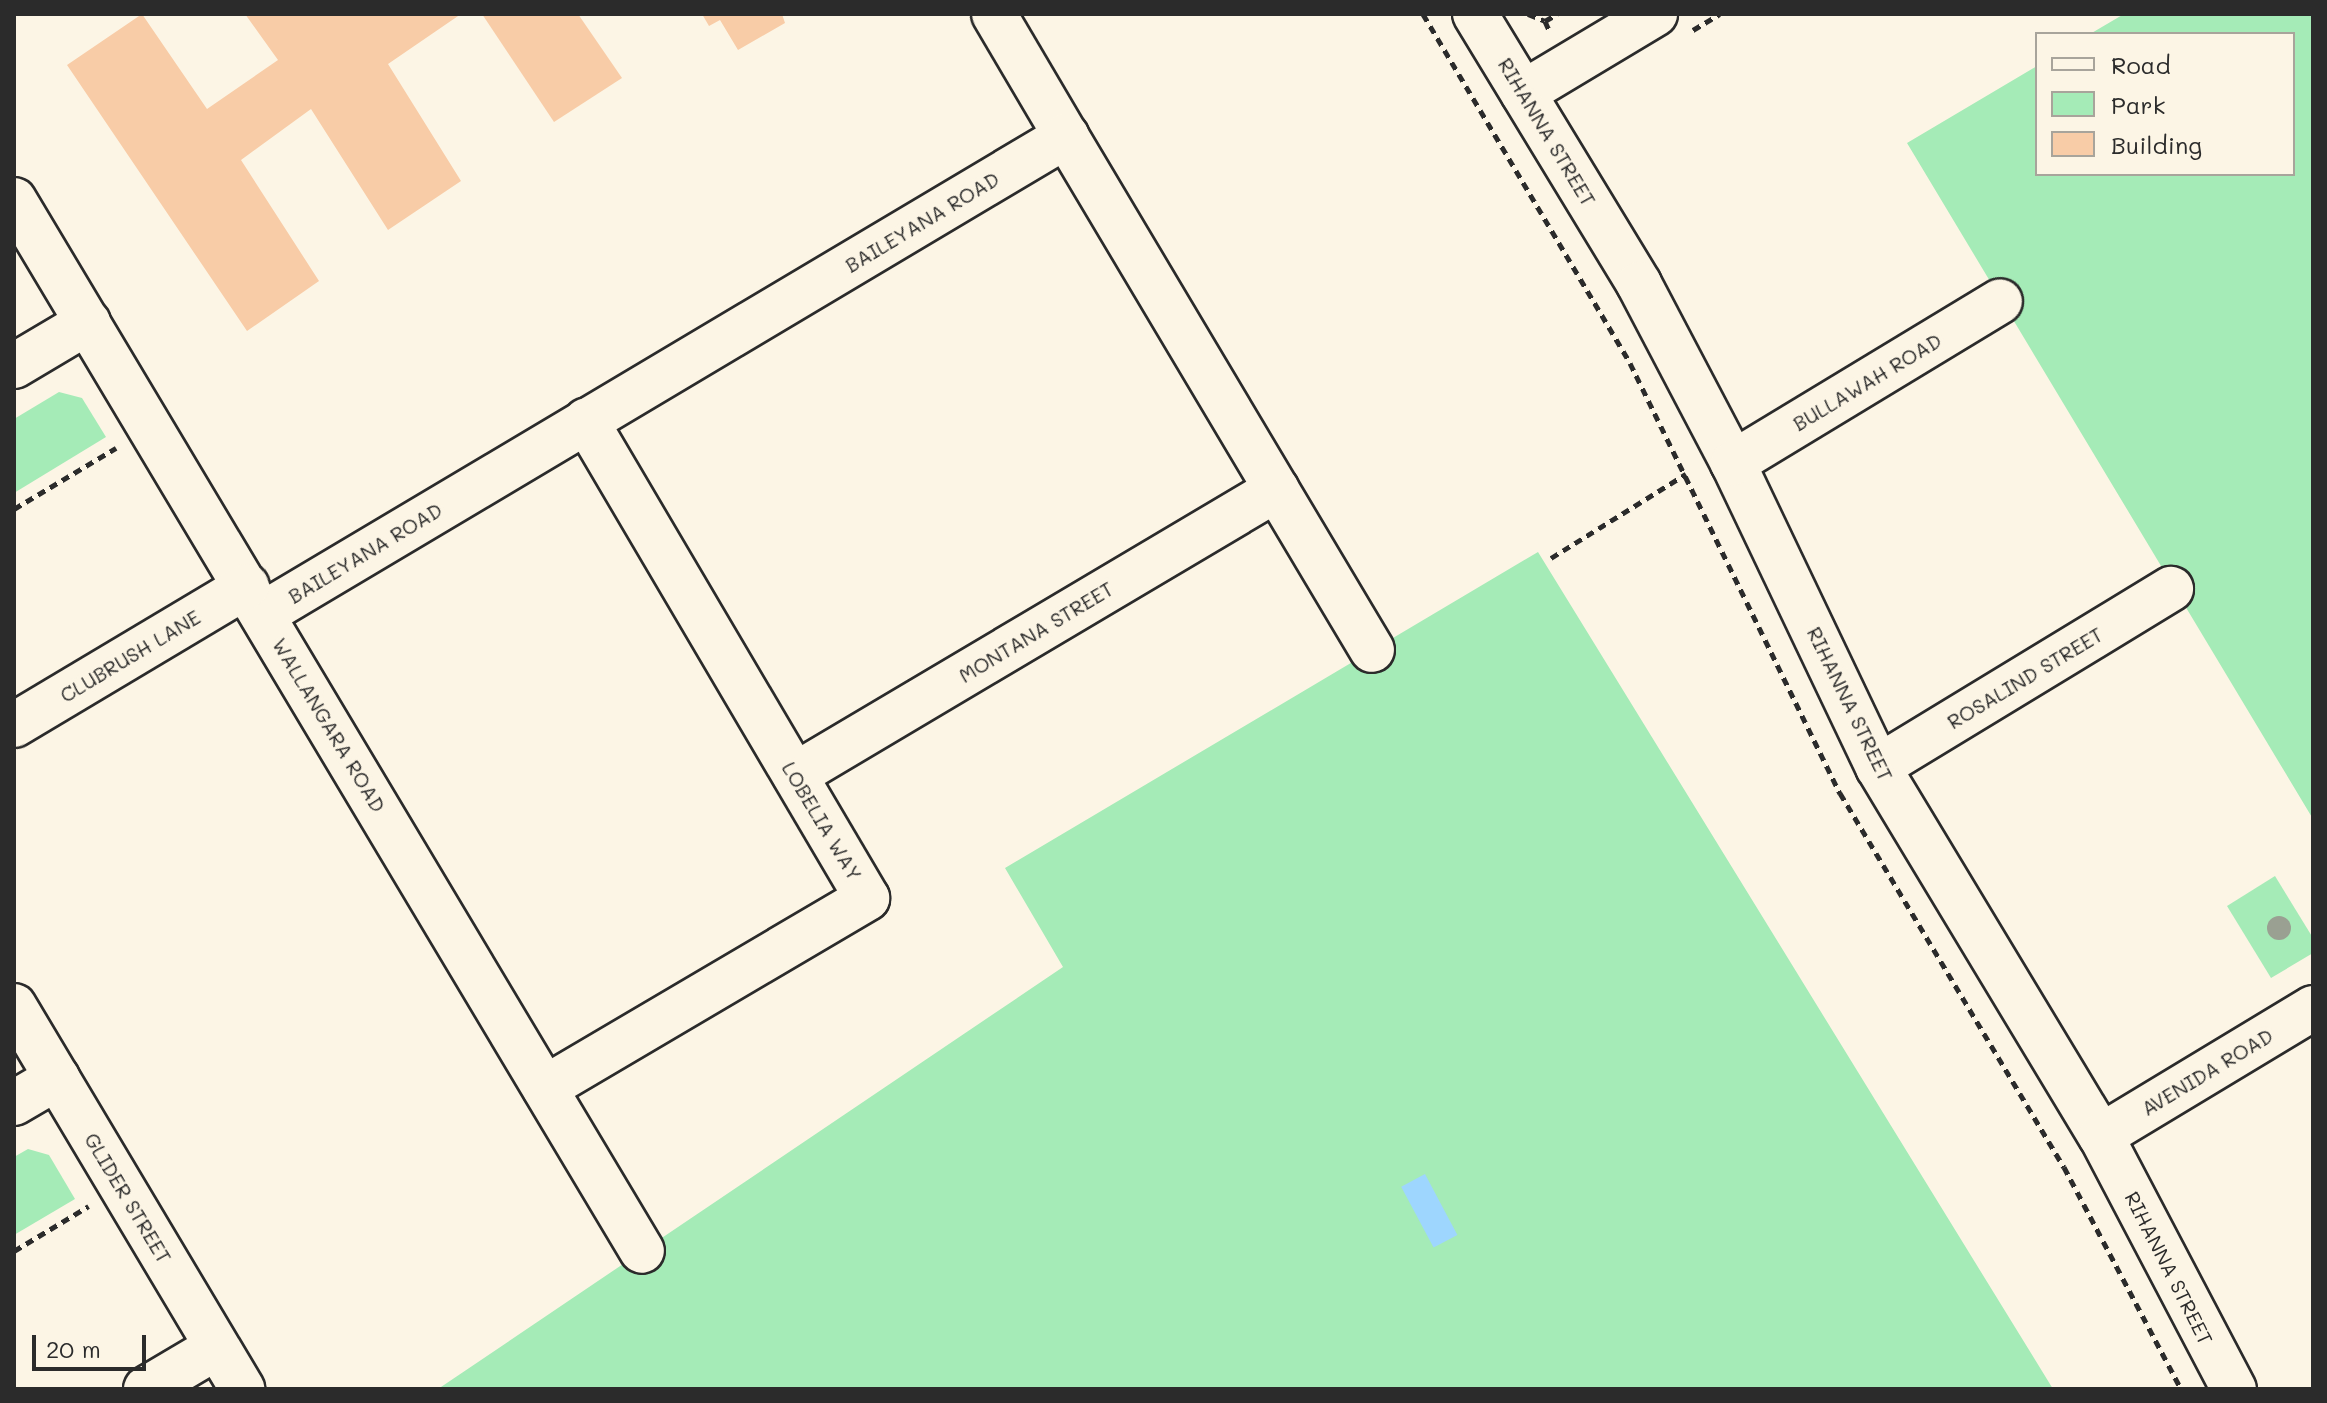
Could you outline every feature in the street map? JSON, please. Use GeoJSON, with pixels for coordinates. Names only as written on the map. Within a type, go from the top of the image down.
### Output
{"type":"FeatureCollection","features":[{"type":"Feature","properties":{"kind":"street"},"geometry":{"type":"LineString","coordinates":[[994,14],[1372,650]]}},
{"type":"Feature","properties":{"kind":"street","name":"RIHANNA STREET"},"geometry":{"type":"LineString","coordinates":[[1475,14],[1639,284],[1733,463],[1878,767],[2101,1136],[2234,1389]]}},
{"type":"Feature","properties":{"kind":"street"},"geometry":{"type":"LineString","coordinates":[[1523,93],[1655,14]]}},
{"type":"Feature","properties":{"kind":"street","name":"BAILEYANA ROAD"},"geometry":{"type":"LineString","coordinates":[[255,600],[586,421],[1066,136]]}},
{"type":"Feature","properties":{"kind":"street","name":"WALLANGARA ROAD"},"geometry":{"type":"LineString","coordinates":[[14,200],[642,1251]]}},
{"type":"Feature","properties":{"kind":"street","name":"BULLAWAH ROAD"},"geometry":{"type":"LineString","coordinates":[[1733,463],[2000,301]]}},
{"type":"Feature","properties":{"kind":"street"},"geometry":{"type":"LineString","coordinates":[[14,366],[88,322]]}},
{"type":"Feature","properties":{"kind":"street","name":"LOBELIA WAY"},"geometry":{"type":"LineString","coordinates":[[545,1088],[867,898],[586,421]]}},
{"type":"Feature","properties":{"kind":"street","name":"MONTANA STREET"},"geometry":{"type":"LineString","coordinates":[[795,775],[1277,489]]}},
{"type":"Feature","properties":{"kind":"street","name":"ROSALIND STREET"},"geometry":{"type":"LineString","coordinates":[[1878,767],[2171,589]]}},
{"type":"Feature","properties":{"kind":"street","name":"CLUBRUSH LANE"},"geometry":{"type":"LineString","coordinates":[[14,725],[255,600]]}},
{"type":"Feature","properties":{"kind":"street","name":"GLIDER STREET"},"geometry":{"type":"LineString","coordinates":[[14,1006],[242,1389]]}},
{"type":"Feature","properties":{"kind":"street","name":"AVENIDA ROAD"},"geometry":{"type":"LineString","coordinates":[[2101,1136],[2313,1008]]}},
{"type":"Feature","properties":{"kind":"street"},"geometry":{"type":"LineString","coordinates":[[14,1103],[57,1078]]}},
{"type":"Feature","properties":{"kind":"street"},"geometry":{"type":"LineString","coordinates":[[146,1389],[217,1347]]}},
{"type":"Feature","properties":{"kind":"path"},"geometry":{"type":"LineString","coordinates":[[1528,14],[1545,21],[1567,66]]}},
{"type":"Feature","properties":{"kind":"path"},"geometry":{"type":"LineString","coordinates":[[1545,21],[1557,14]]}},
{"type":"Feature","properties":{"kind":"path"},"geometry":{"type":"LineString","coordinates":[[14,509],[151,427]]}},
{"type":"Feature","properties":{"kind":"path"},"geometry":{"type":"LineString","coordinates":[[1551,558],[1686,474]]}},
{"type":"Feature","properties":{"kind":"path"},"geometry":{"type":"LineString","coordinates":[[14,1251],[121,1187]]}},
{"type":"Feature","properties":{"kind":"green space"},"geometry":{"type":"Polygon","coordinates":[[[2124,14],[2313,14],[2313,819],[1907,143],[2035,67],[2035,176],[2295,176],[2295,32],[2093,32],[2124,14]]]}},
{"type":"Feature","properties":{"kind":"green space"},"geometry":{"type":"Polygon","coordinates":[[[59,392],[82,398],[106,437],[14,493],[14,419],[59,392]]]}},
{"type":"Feature","properties":{"kind":"green space"},"geometry":{"type":"Polygon","coordinates":[[[1538,552],[2053,1389],[438,1389],[1063,967],[1005,868],[1538,552]]]}},
{"type":"Feature","properties":{"kind":"green space"},"geometry":{"type":"Polygon","coordinates":[[[2275,876],[2313,938],[2313,953],[2271,978],[2227,906],[2275,876]]]}},
{"type":"Feature","properties":{"kind":"green space"},"geometry":{"type":"Polygon","coordinates":[[[28,1149],[49,1155],[75,1199],[14,1235],[14,1157],[28,1149]]]}},
{"type":"Feature","properties":{"kind":"water"},"geometry":{"type":"Polygon","coordinates":[[[1425,1174],[1457,1235],[1434,1248],[1401,1187],[1425,1174]]]}},
{"type":"Feature","properties":{"kind":"building"},"geometry":{"type":"Polygon","coordinates":[[[142,14],[207,109],[278,60],[245,14],[461,14],[388,64],[461,181],[388,230],[311,109],[241,160],[319,281],[247,331],[67,65],[142,14]]]}},
{"type":"Feature","properties":{"kind":"building"},"geometry":{"type":"Polygon","coordinates":[[[482,14],[578,14],[622,78],[554,122],[482,14]]]}},
{"type":"Feature","properties":{"kind":"building"},"geometry":{"type":"Polygon","coordinates":[[[702,14],[782,14],[785,23],[738,50],[720,20],[709,26],[702,14]]]}}]}
